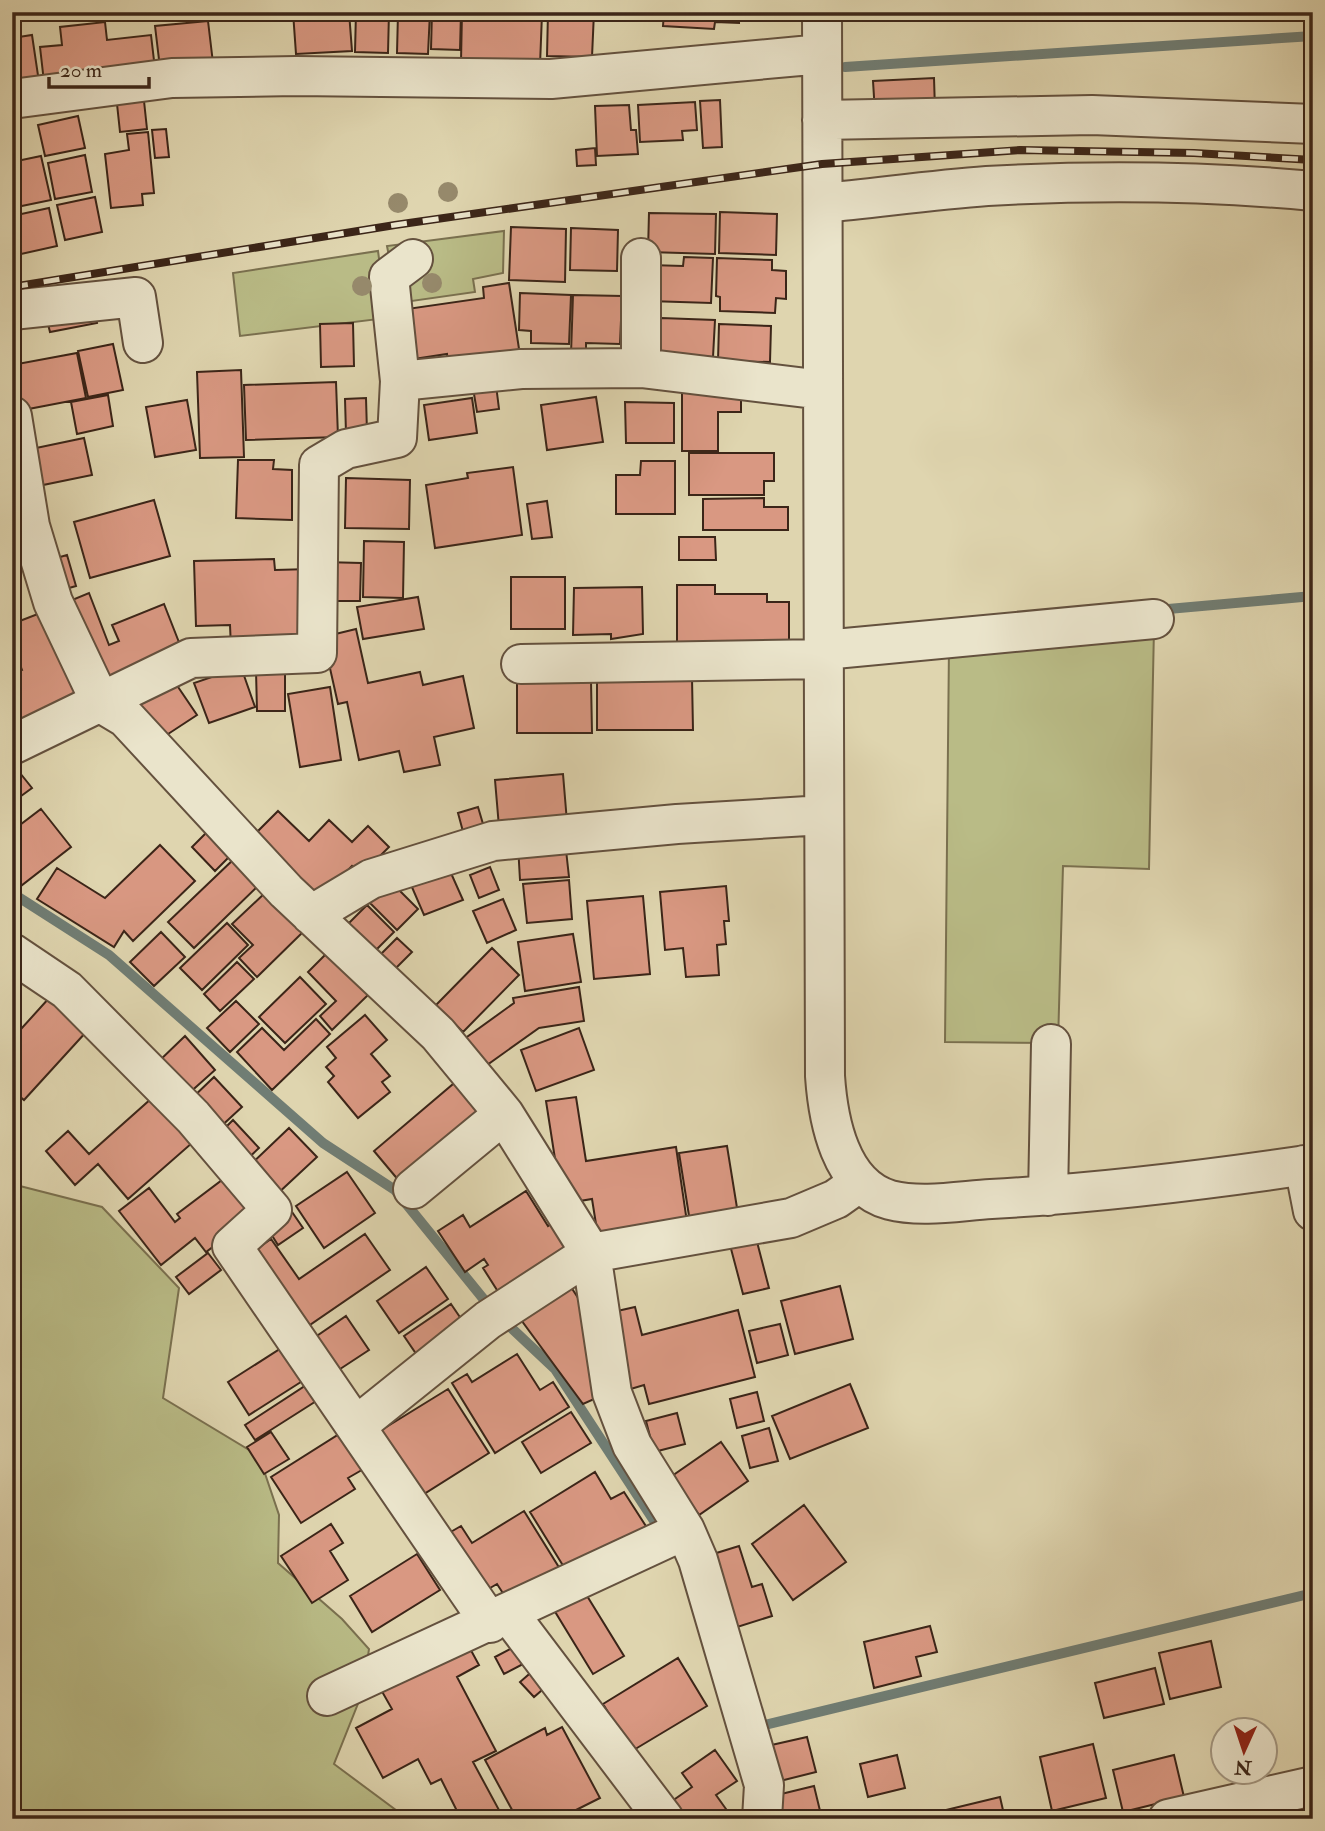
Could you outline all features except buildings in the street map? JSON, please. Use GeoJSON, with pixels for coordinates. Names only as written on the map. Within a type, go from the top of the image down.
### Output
{"type":"FeatureCollection","features":[{"type":"Feature","properties":{"kind":"street"},"geometry":{"type":"LineString","coordinates":[[822,12],[827,1109],[840,1152],[860,1181],[889,1200],[928,1203],[1092,1194],[1308,1165],[1313,1211]]}},
{"type":"Feature","properties":{"kind":"street"},"geometry":{"type":"LineString","coordinates":[[12,99],[172,78],[296,76],[551,79],[822,54]]}},
{"type":"Feature","properties":{"kind":"street"},"geometry":{"type":"LineString","coordinates":[[822,120],[1092,115],[1313,124]]}},
{"type":"Feature","properties":{"kind":"street"},"geometry":{"type":"LineString","coordinates":[[823,203],[986,187],[1103,183],[1248,185],[1313,191]]}},
{"type":"Feature","properties":{"kind":"street"},"geometry":{"type":"LineString","coordinates":[[641,258],[642,368]]}},
{"type":"Feature","properties":{"kind":"street"},"geometry":{"type":"LineString","coordinates":[[12,744],[191,658],[317,653],[319,465],[346,449],[397,438],[401,381],[389,276],[413,259]]}},
{"type":"Feature","properties":{"kind":"street"},"geometry":{"type":"LineString","coordinates":[[12,310],[136,297],[143,343]]}},
{"type":"Feature","properties":{"kind":"street"},"geometry":{"type":"LineString","coordinates":[[401,381],[522,369],[642,368],[823,390]]}},
{"type":"Feature","properties":{"kind":"street"},"geometry":{"type":"LineString","coordinates":[[12,416],[21,530],[101,703],[126,718],[311,915],[438,1034],[503,1114],[590,1253],[612,1393],[632,1446],[673,1535],[698,1560],[764,1785],[762,1819]]}},
{"type":"Feature","properties":{"kind":"street"},"geometry":{"type":"LineString","coordinates":[[521,664],[824,654],[1154,619]]}},
{"type":"Feature","properties":{"kind":"street"},"geometry":{"type":"LineString","coordinates":[[311,915],[371,879],[493,841],[677,824],[824,815]]}},
{"type":"Feature","properties":{"kind":"street"},"geometry":{"type":"LineString","coordinates":[[12,953],[67,990],[192,1117],[272,1210],[232,1246],[356,1426],[500,1618],[664,1819]]}},
{"type":"Feature","properties":{"kind":"street"},"geometry":{"type":"LineString","coordinates":[[1048,1196],[1051,1044]]}},
{"type":"Feature","properties":{"kind":"street"},"geometry":{"type":"LineString","coordinates":[[413,1189],[503,1114]]}},
{"type":"Feature","properties":{"kind":"street"},"geometry":{"type":"LineString","coordinates":[[356,1426],[488,1320],[590,1253],[792,1218],[836,1199],[860,1181]]}},
{"type":"Feature","properties":{"kind":"street"},"geometry":{"type":"LineString","coordinates":[[327,1696],[500,1618],[673,1535]]}},
{"type":"Feature","properties":{"kind":"street"},"geometry":{"type":"LineString","coordinates":[[1168,1819],[1313,1786]]}},
{"type":"Feature","properties":{"kind":"green space"},"geometry":{"type":"Polygon","coordinates":[[[504,231],[503,273],[473,279],[475,292],[398,303],[387,246],[504,231]]]}},
{"type":"Feature","properties":{"kind":"green space"},"geometry":{"type":"Polygon","coordinates":[[[378,251],[387,318],[240,336],[233,273],[378,251]]]}},
{"type":"Feature","properties":{"kind":"green space"},"geometry":{"type":"Polygon","coordinates":[[[1154,628],[1149,869],[1063,866],[1058,1043],[945,1042],[949,646],[1154,628]]]}},
{"type":"Feature","properties":{"kind":"green space"},"geometry":{"type":"Polygon","coordinates":[[[12,1184],[102,1207],[179,1288],[163,1398],[259,1456],[279,1515],[278,1563],[342,1619],[369,1649],[363,1691],[334,1764],[408,1819],[12,1819],[12,1184]]]}},
{"type":"Feature","properties":{"kind":"waterway"},"geometry":{"type":"LineString","coordinates":[[845,67],[1313,36]]}},
{"type":"Feature","properties":{"kind":"waterway"},"geometry":{"type":"LineString","coordinates":[[1157,610],[1313,596]]}},
{"type":"Feature","properties":{"kind":"waterway"},"geometry":{"type":"LineString","coordinates":[[12,893],[109,955],[323,1143],[395,1190],[490,1307]]}},
{"type":"Feature","properties":{"kind":"waterway"},"geometry":{"type":"LineString","coordinates":[[506,1323],[555,1369],[662,1533]]}},
{"type":"Feature","properties":{"kind":"waterway"},"geometry":{"type":"LineString","coordinates":[[760,1726],[1313,1593]]}},
{"type":"Feature","properties":{"kind":"railway"},"geometry":{"type":"LineString","coordinates":[[12,287],[395,225],[822,164],[1020,150],[1194,153],[1313,160]]}}]}
